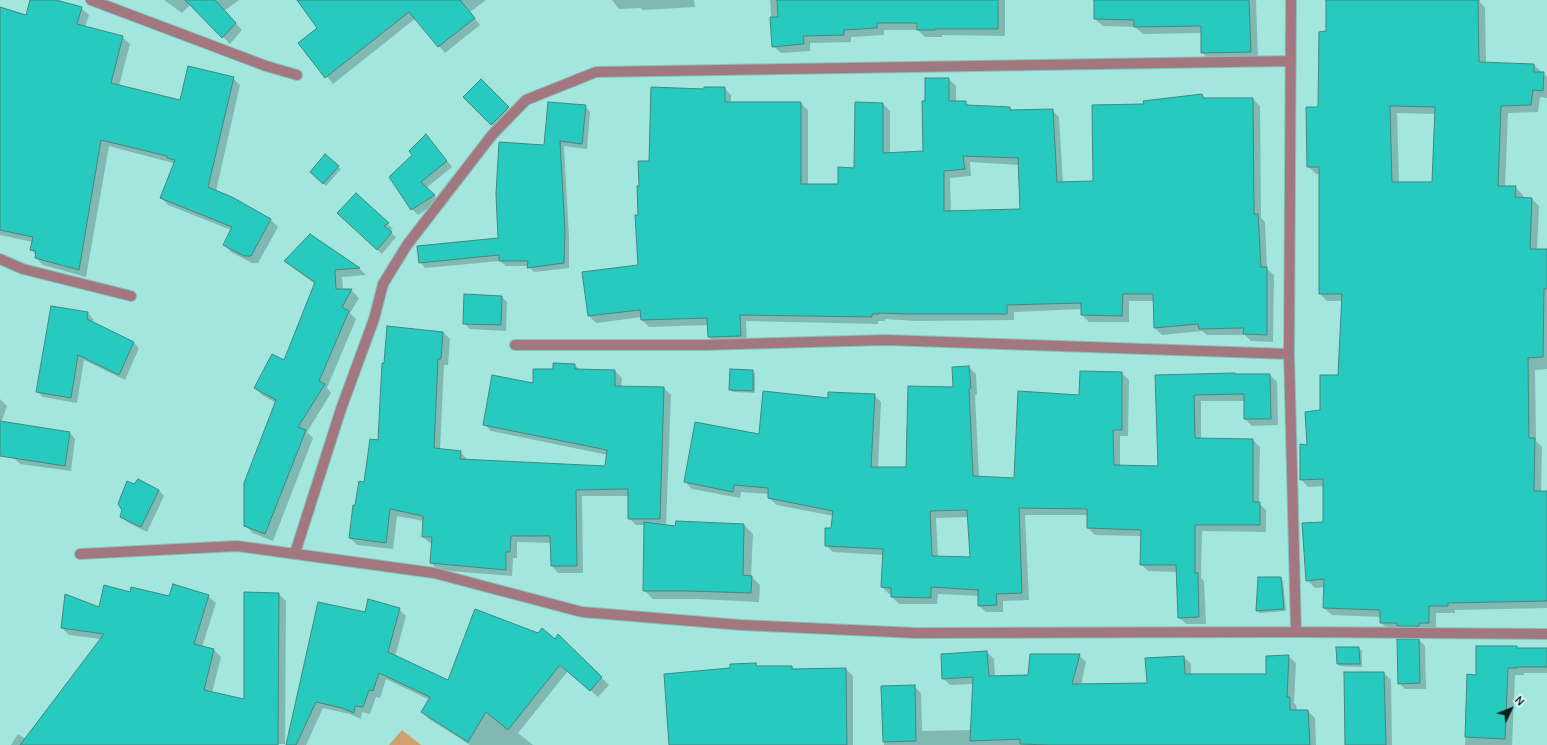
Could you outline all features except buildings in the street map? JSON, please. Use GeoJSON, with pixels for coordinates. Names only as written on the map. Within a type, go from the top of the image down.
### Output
{"type":"FeatureCollection","features":[{"type":"Feature","properties":{"kind":"street"},"geometry":{"type":"LineString","coordinates":[[91,0],[266,66],[297,76]]}},
{"type":"Feature","properties":{"kind":"street"},"geometry":{"type":"LineString","coordinates":[[1291,0],[1289,354],[1296,632]]}},
{"type":"Feature","properties":{"kind":"street"},"geometry":{"type":"LineString","coordinates":[[295,553],[341,409],[374,319],[383,284],[407,245],[492,135],[526,100],[596,72],[1290,61]]}},
{"type":"Feature","properties":{"kind":"street"},"geometry":{"type":"LineString","coordinates":[[0,259],[23,269],[131,296]]}},
{"type":"Feature","properties":{"kind":"street"},"geometry":{"type":"LineString","coordinates":[[515,345],[703,345],[886,340],[1289,354]]}},
{"type":"Feature","properties":{"kind":"street"},"geometry":{"type":"LineString","coordinates":[[80,554],[237,546],[434,572],[582,612],[742,625],[916,634],[1296,632],[1547,634]]}},
{"type":"Feature","properties":{"kind":"shaded area"},"geometry":{"type":"Polygon","coordinates":[[[402,730],[421,745],[389,745],[402,730]]]}}]}
